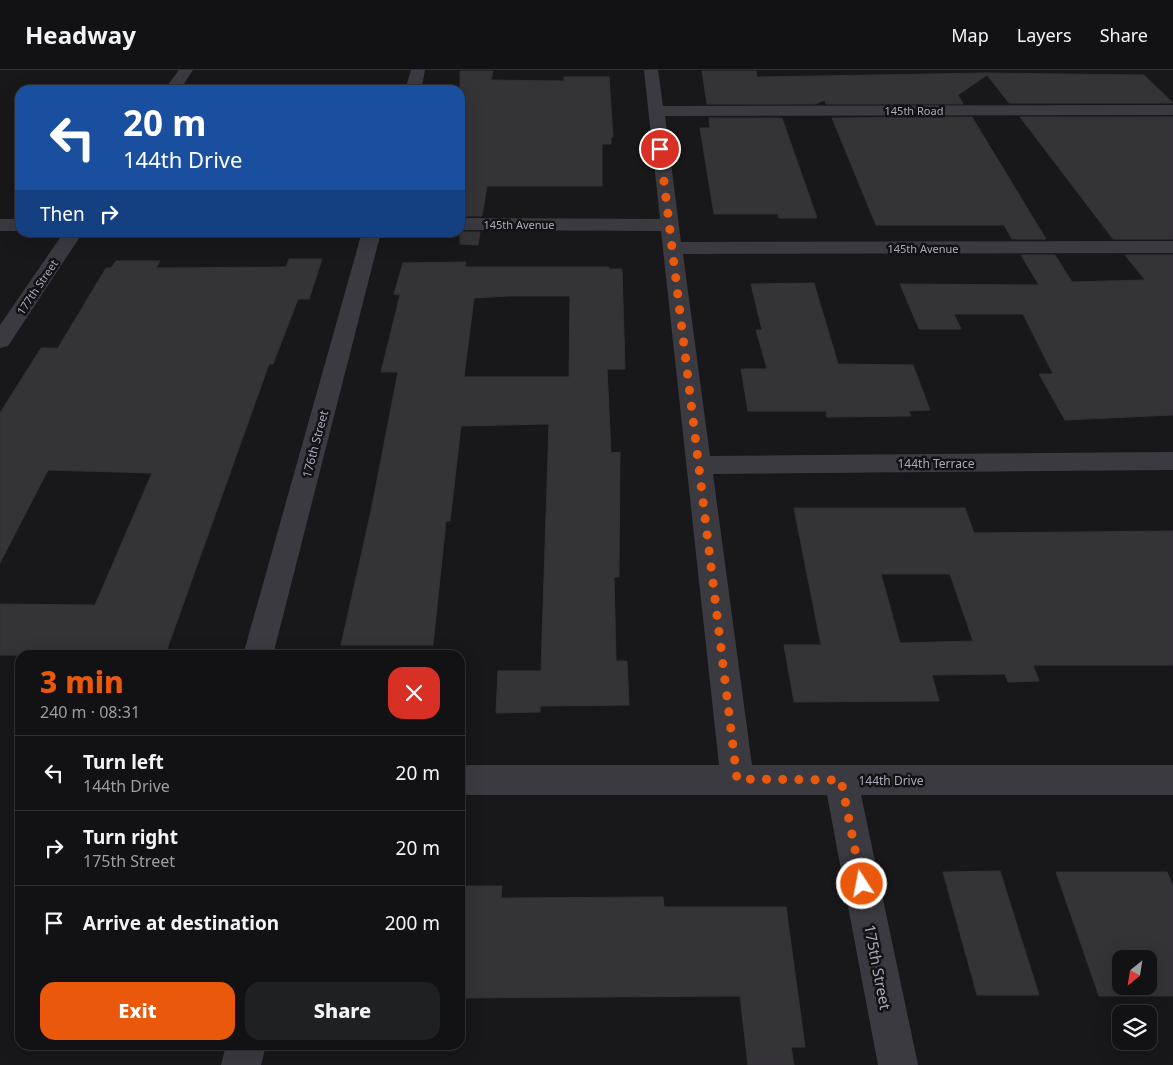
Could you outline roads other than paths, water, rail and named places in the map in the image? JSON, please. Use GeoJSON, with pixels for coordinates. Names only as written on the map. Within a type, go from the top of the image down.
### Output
{"type":"FeatureCollection","features":[{"type":"Feature","properties":{"kind":"street"},"geometry":{"type":"LineString","coordinates":[[176,85],[186,70]]}},
{"type":"Feature","properties":{"kind":"street"},"geometry":{"type":"LineString","coordinates":[[414,85],[418,70]]}},
{"type":"Feature","properties":{"kind":"street"},"geometry":{"type":"LineString","coordinates":[[651,70],[668,225],[674,248],[698,465],[737,779]]}},
{"type":"Feature","properties":{"kind":"street","name":"145th Road"},"geometry":{"type":"LineString","coordinates":[[656,111],[1173,110]]}},
{"type":"Feature","properties":{"kind":"street","name":"145th Avenue"},"geometry":{"type":"LineString","coordinates":[[465,224],[668,225]]}},
{"type":"Feature","properties":{"kind":"street"},"geometry":{"type":"LineString","coordinates":[[0,225],[15,225]]}},
{"type":"Feature","properties":{"kind":"street","name":"177th Street"},"geometry":{"type":"LineString","coordinates":[[0,341],[71,237]]}},
{"type":"Feature","properties":{"kind":"street","name":"176th Street"},"geometry":{"type":"LineString","coordinates":[[259,650],[371,237]]}},
{"type":"Feature","properties":{"kind":"street","name":"145th Avenue"},"geometry":{"type":"LineString","coordinates":[[674,248],[1173,247]]}},
{"type":"Feature","properties":{"kind":"street","name":"144th Terrace"},"geometry":{"type":"LineString","coordinates":[[698,465],[1173,461]]}},
{"type":"Feature","properties":{"kind":"street","name":"144th Drive"},"geometry":{"type":"LineString","coordinates":[[465,780],[1173,780]]}},
{"type":"Feature","properties":{"kind":"street","name":"175th Street"},"geometry":{"type":"LineString","coordinates":[[841,780],[898,1065]]}},
{"type":"Feature","properties":{"kind":"street"},"geometry":{"type":"LineString","coordinates":[[241,1065],[245,1050]]}}]}
